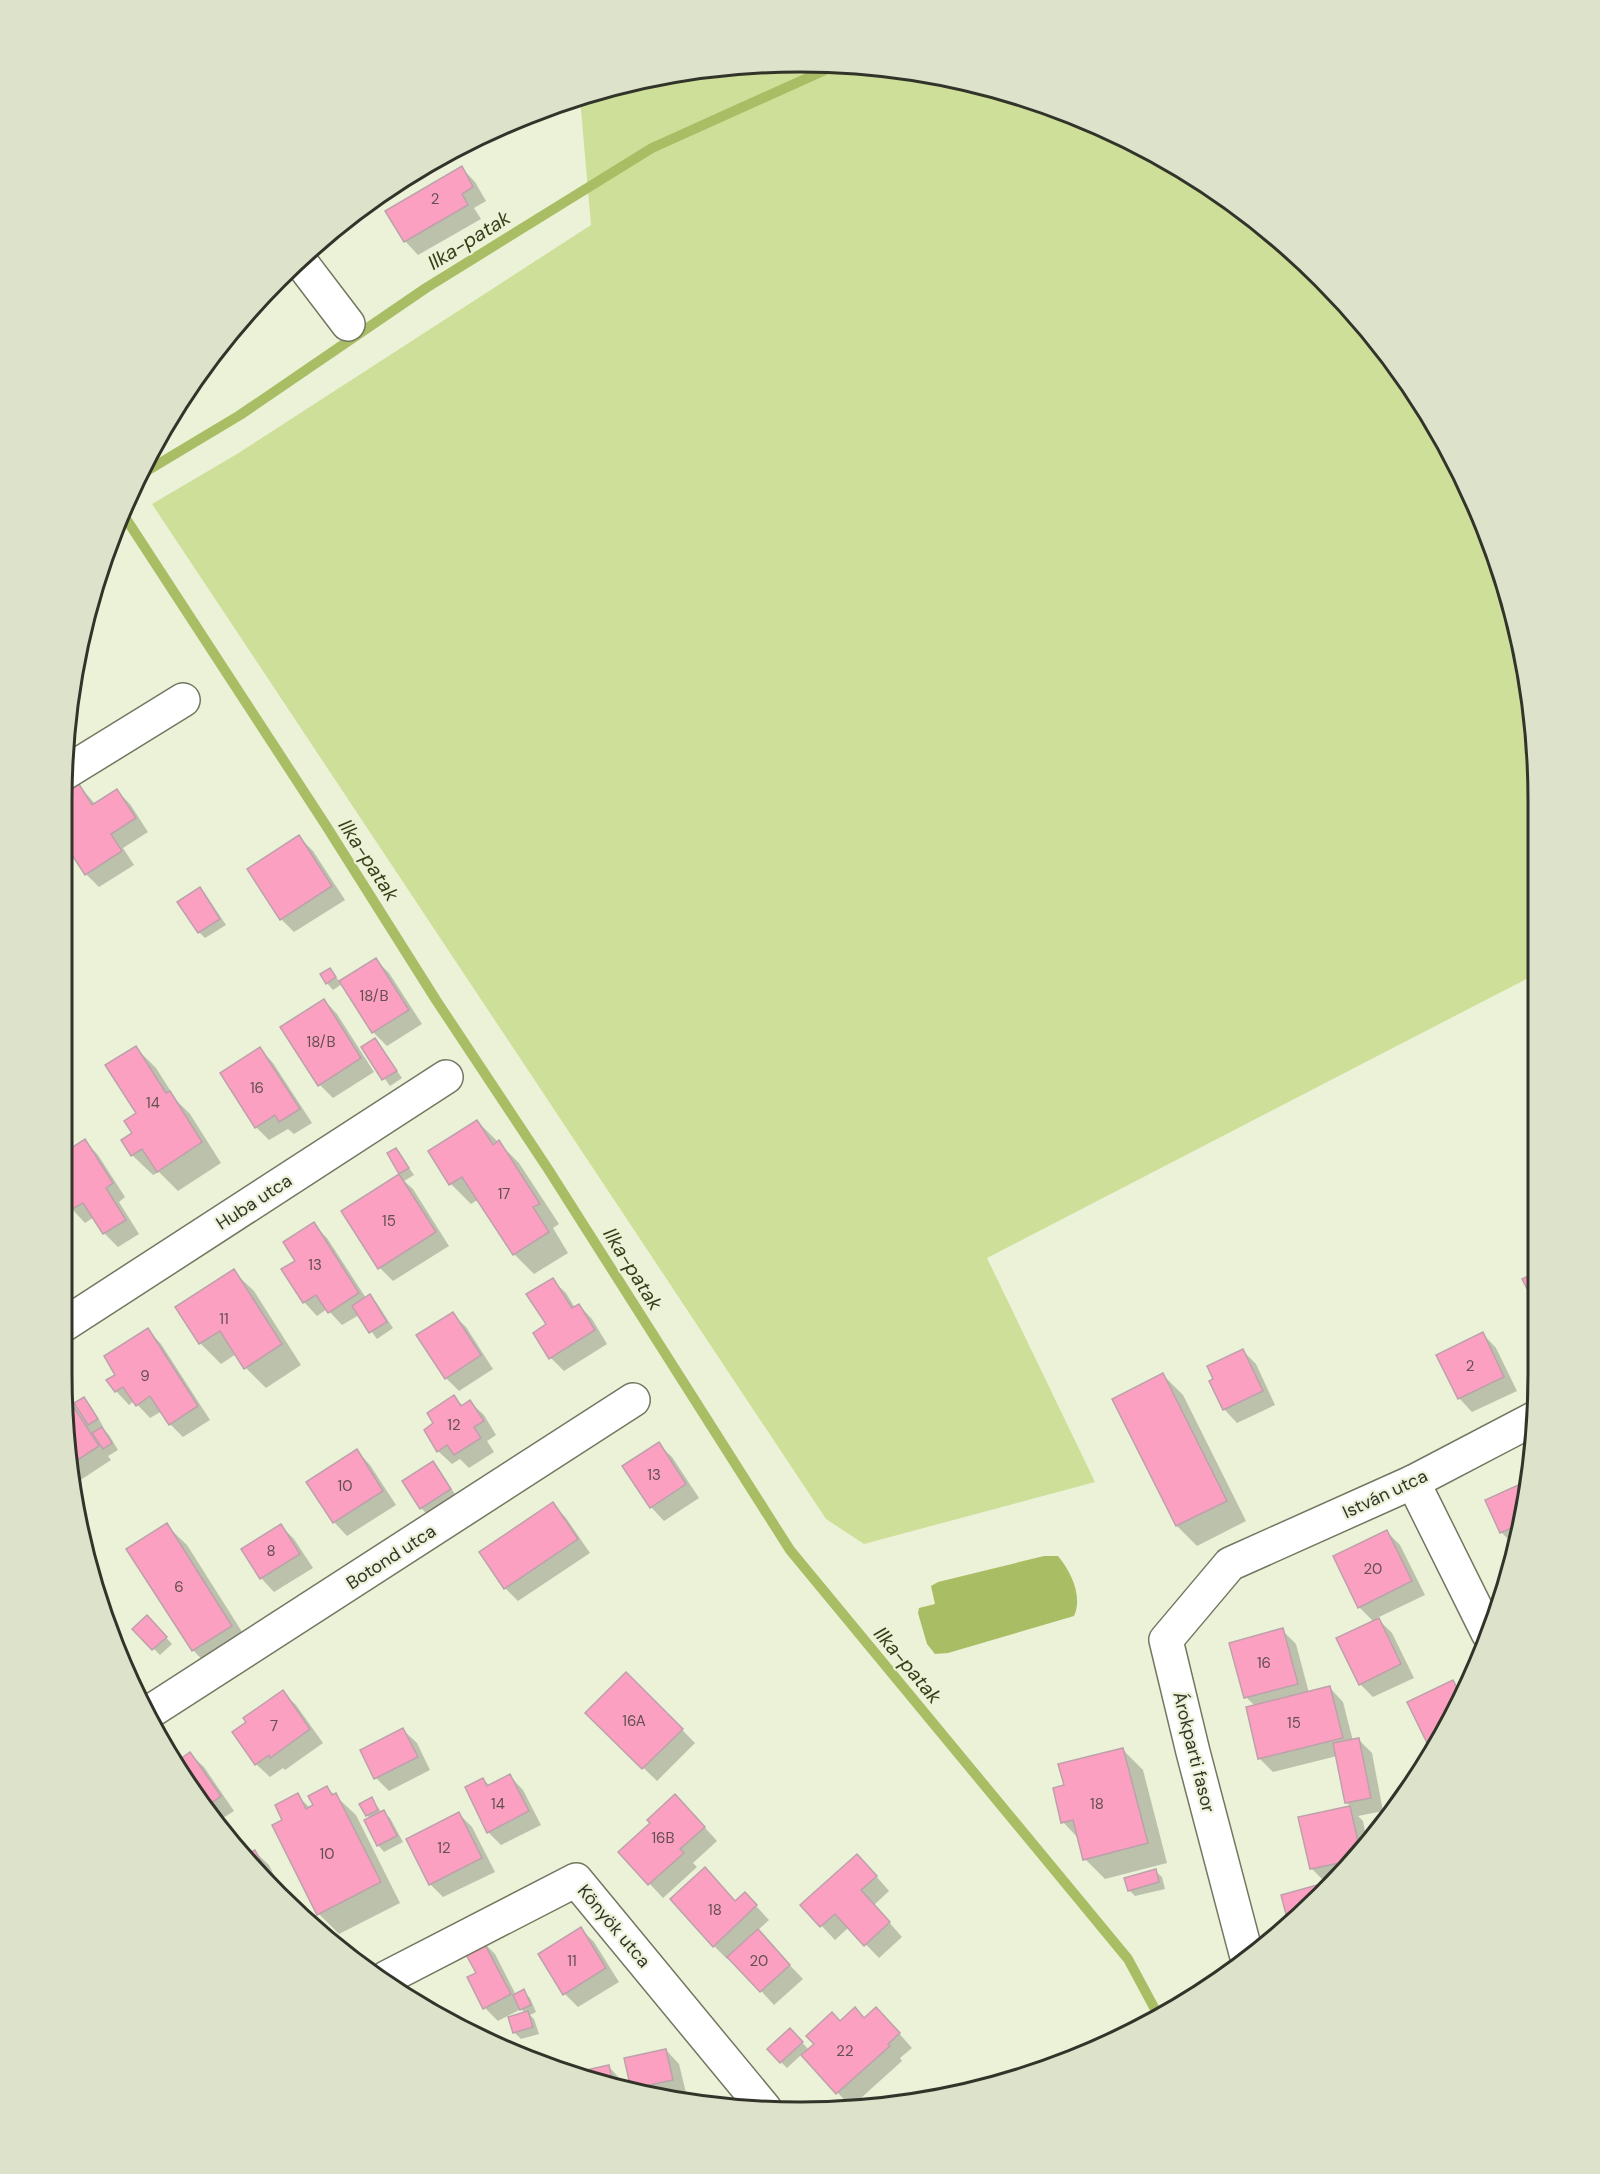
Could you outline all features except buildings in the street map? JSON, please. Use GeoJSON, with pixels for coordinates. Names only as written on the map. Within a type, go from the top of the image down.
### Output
{"type":"FeatureCollection","features":[{"type":"Feature","properties":{"kind":"street"},"geometry":{"type":"LineString","coordinates":[[305,267],[348,324]]}},
{"type":"Feature","properties":{"kind":"street"},"geometry":{"type":"LineString","coordinates":[[73,768],[183,700]]}},
{"type":"Feature","properties":{"kind":"street","name":"Huba utca"},"geometry":{"type":"LineString","coordinates":[[72,1320],[446,1077]]}},
{"type":"Feature","properties":{"kind":"street","name":"Botond utca"},"geometry":{"type":"LineString","coordinates":[[154,1709],[633,1400]]}},
{"type":"Feature","properties":{"kind":"street","name":"István utca"},"geometry":{"type":"LineString","coordinates":[[1230,1564],[1413,1482],[1526,1423]]}},
{"type":"Feature","properties":{"kind":"street"},"geometry":{"type":"LineString","coordinates":[[1413,1482],[1483,1624]]}},
{"type":"Feature","properties":{"kind":"street","name":"Árokparti fasor"},"geometry":{"type":"LineString","coordinates":[[1230,1564],[1166,1640],[1245,1950]]}},
{"type":"Feature","properties":{"kind":"street","name":"Könyök utca"},"geometry":{"type":"LineString","coordinates":[[391,1975],[576,1880],[758,2100]]}},
{"type":"Feature","properties":{"kind":"shaded area"},"geometry":{"type":"Polygon","coordinates":[[[800,72],[895,78],[942,86],[1034,111],[1079,127],[1164,170],[1243,222],[1315,285],[1378,357],[1405,396],[1453,478],[1473,521],[1503,612],[1522,705],[1528,800],[1528,978],[987,1258],[1095,1482],[864,1544],[826,1519],[152,504],[237,454],[591,225],[581,107],[612,97],[705,78],[800,72]]]}},
{"type":"Feature","properties":{"kind":"shaded area"},"geometry":{"type":"Polygon","coordinates":[[[1044,1556],[1058,1556],[1071,1577],[1077,1600],[1074,1616],[948,1653],[935,1654],[927,1644],[918,1613],[919,1608],[935,1604],[931,1586],[938,1582],[1044,1556]]]}},
{"type":"Feature","properties":{"kind":"waterway","name":"Ilka-patak"},"geometry":{"type":"LineString","coordinates":[[153,467],[240,415],[426,288],[652,148],[819,73]]}},
{"type":"Feature","properties":{"kind":"waterway","name":"Ilka-patak"},"geometry":{"type":"LineString","coordinates":[[127,521],[325,824],[436,1000],[548,1169],[790,1550],[1128,1959],[1155,2009]]}}]}
